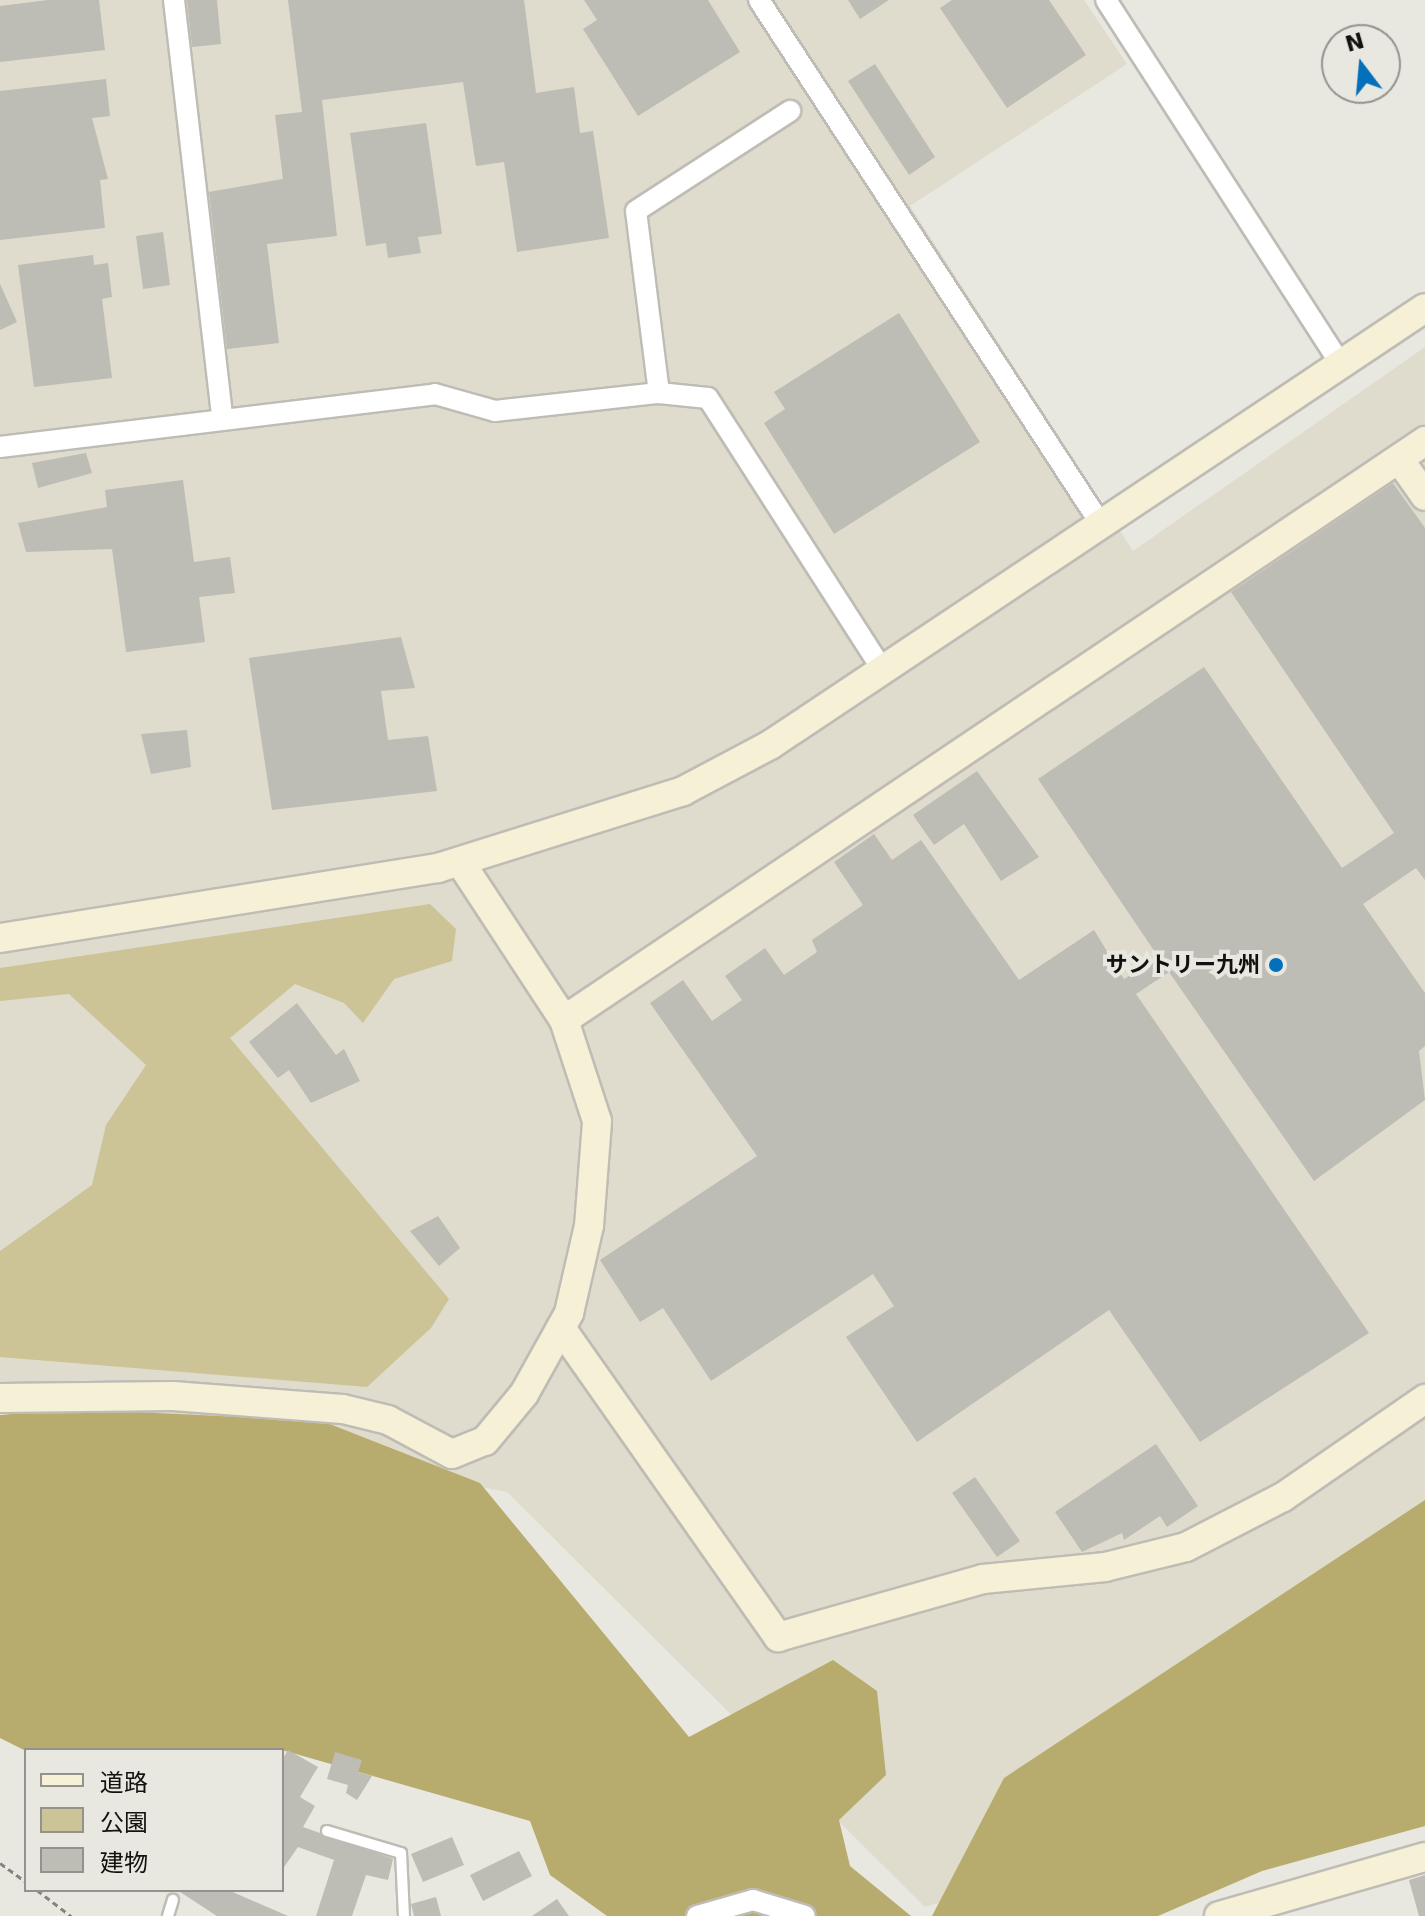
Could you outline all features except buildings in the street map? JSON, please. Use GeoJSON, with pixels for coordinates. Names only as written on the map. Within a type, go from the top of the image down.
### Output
{"type":"FeatureCollection","features":[{"type":"Feature","properties":{"kind":"street"},"geometry":{"type":"LineString","coordinates":[[174,0],[222,418]]}},
{"type":"Feature","properties":{"kind":"street"},"geometry":{"type":"LineString","coordinates":[[759,0],[1102,526]]}},
{"type":"Feature","properties":{"kind":"street"},"geometry":{"type":"LineString","coordinates":[[1106,0],[1341,364]]}},
{"type":"Feature","properties":{"kind":"street"},"geometry":{"type":"LineString","coordinates":[[659,393],[636,211],[790,111]]}},
{"type":"Feature","properties":{"kind":"street"},"geometry":{"type":"LineString","coordinates":[[0,938],[461,863],[683,791],[770,745],[1425,308]]}},
{"type":"Feature","properties":{"kind":"street"},"geometry":{"type":"LineString","coordinates":[[0,447],[435,394],[495,411],[659,393],[708,398],[883,671]]}},
{"type":"Feature","properties":{"kind":"street"},"geometry":{"type":"LineString","coordinates":[[564,1020],[1425,441]]}},
{"type":"Feature","properties":{"kind":"street"},"geometry":{"type":"LineString","coordinates":[[1399,459],[1425,496]]}},
{"type":"Feature","properties":{"kind":"street"},"geometry":{"type":"LineString","coordinates":[[0,1398],[173,1396],[343,1409],[388,1420],[452,1454],[485,1441],[524,1394],[561,1328],[589,1226],[597,1121],[564,1020],[461,863]]}},
{"type":"Feature","properties":{"kind":"street"},"geometry":{"type":"LineString","coordinates":[[561,1328],[778,1637],[983,1579],[1105,1567],[1186,1547],[1283,1497],[1425,1399]]}},
{"type":"Feature","properties":{"kind":"street"},"geometry":{"type":"LineString","coordinates":[[1219,1916],[1425,1857]]}},
{"type":"Feature","properties":{"kind":"street"},"geometry":{"type":"LineString","coordinates":[[697,1916],[753,1900],[805,1916]]}},
{"type":"Feature","properties":{"kind":"lane"},"geometry":{"type":"LineString","coordinates":[[327,1831],[401,1853],[404,1916]]}},
{"type":"Feature","properties":{"kind":"lane"},"geometry":{"type":"LineString","coordinates":[[168,1916],[173,1900]]}},
{"type":"Feature","properties":{"kind":"path"},"geometry":{"type":"LineString","coordinates":[[0,1863],[24,1881]]}},
{"type":"Feature","properties":{"kind":"path"},"geometry":{"type":"LineString","coordinates":[[40,1892],[71,1916]]}},
{"type":"Feature","properties":{"kind":"shaded area"},"geometry":{"type":"Polygon","coordinates":[[[0,0],[1084,0],[1127,64],[910,206],[1133,551],[1425,347],[1425,1758],[925,1907],[507,1492],[118,1416],[0,1410],[0,0]]]}},
{"type":"Feature","properties":{"kind":"shaded area"},"geometry":{"type":"Polygon","coordinates":[[[73,1409],[322,1421],[480,1483],[689,1737],[833,1660],[877,1691],[886,1775],[839,1820],[850,1866],[911,1916],[607,1916],[550,1875],[530,1821],[284,1751],[284,1748],[24,1750],[0,1738],[0,1415],[73,1409]]]}},
{"type":"Feature","properties":{"kind":"shaded area"},"geometry":{"type":"Polygon","coordinates":[[[1425,1500],[1425,1826],[1262,1871],[1158,1916],[932,1916],[1004,1778],[1425,1500]]]}},
{"type":"Feature","properties":{"kind":"green space"},"geometry":{"type":"Polygon","coordinates":[[[430,904],[456,929],[452,961],[394,979],[363,1023],[344,1003],[295,984],[230,1038],[449,1299],[431,1328],[367,1387],[0,1357],[0,1251],[92,1185],[106,1125],[146,1065],[69,994],[0,1001],[0,968],[430,904]]]}},
{"type":"Feature","properties":{"kind":"place","name":"サントリー九州"},"geometry":{"type":"Point","coordinates":[1276,965]}}]}
